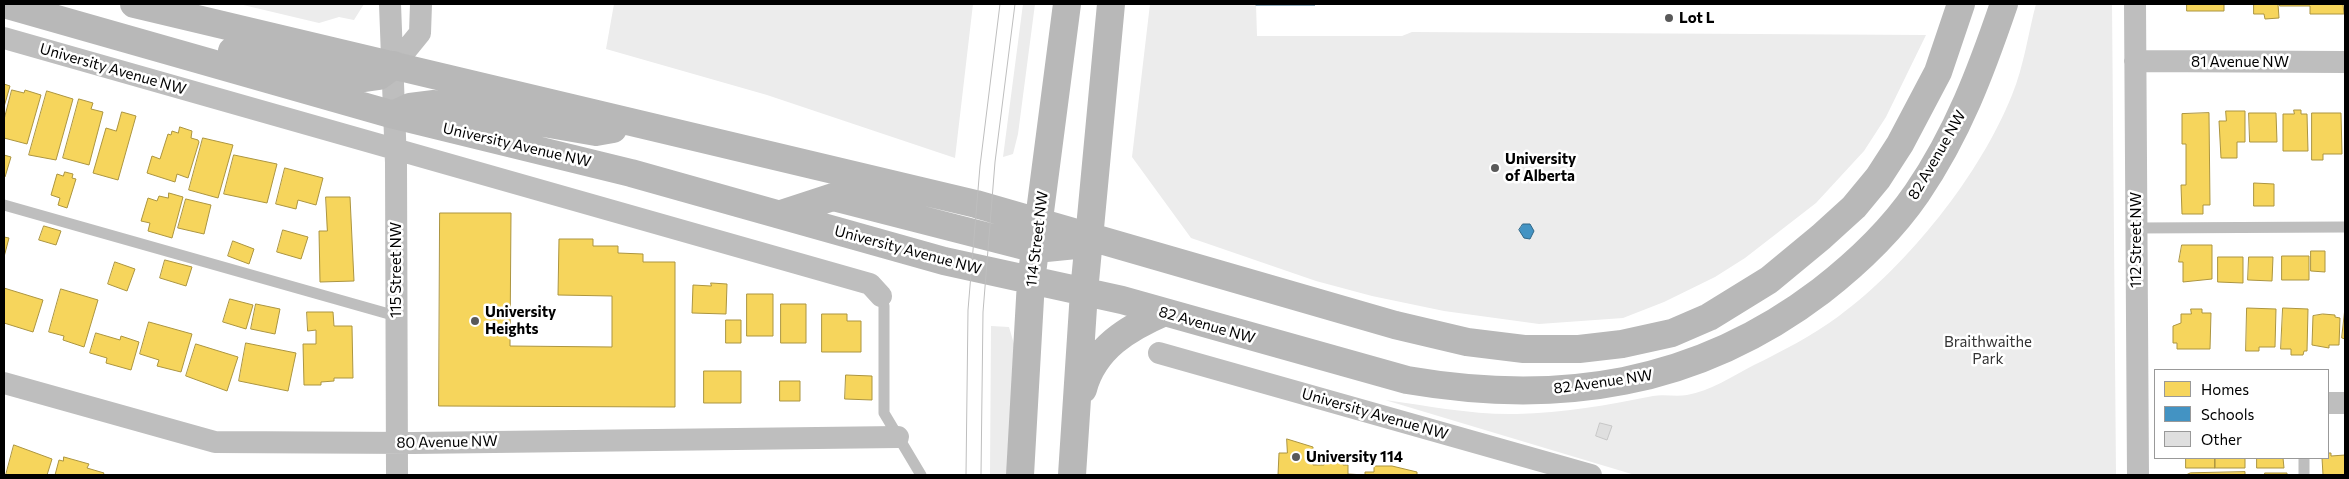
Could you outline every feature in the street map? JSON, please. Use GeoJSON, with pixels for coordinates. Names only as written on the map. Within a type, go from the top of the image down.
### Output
{"type":"FeatureCollection","features":[{"type":"Feature","properties":{"kind":"main road","name":"University Avenue NW"},"geometry":{"type":"LineString","coordinates":[[4,4],[394,115],[577,158],[944,261],[1031,281]]}},
{"type":"Feature","properties":{"kind":"main road","name":"114 Street NW"},"geometry":{"type":"LineString","coordinates":[[1020,475],[1031,281],[1067,4]]}},
{"type":"Feature","properties":{"kind":"main road"},"geometry":{"type":"LineString","coordinates":[[1072,475],[1084,292],[1111,4]]}},
{"type":"Feature","properties":{"kind":"main road"},"geometry":{"type":"LineString","coordinates":[[146,5],[958,200],[1395,325],[1467,342],[1524,349],[1579,350],[1622,344],[1672,333],[1709,317],[1769,280],[1854,207],[1878,178],[1900,144],[1938,72],[1961,4]]}},
{"type":"Feature","properties":{"kind":"main road","name":"82 Avenue NW"},"geometry":{"type":"LineString","coordinates":[[1031,281],[1165,312],[1363,369],[1407,380],[1452,388],[1507,391],[1562,390],[1632,380],[1674,370],[1755,334],[1785,317],[1853,266],[1878,242],[1917,194],[1959,123],[2004,4]]}},
{"type":"Feature","properties":{"kind":"main road"},"geometry":{"type":"LineString","coordinates":[[156,47],[224,49],[358,79],[379,76],[394,65]]}},
{"type":"Feature","properties":{"kind":"main road"},"geometry":{"type":"LineString","coordinates":[[394,115],[410,107],[434,104],[596,132],[644,124]]}},
{"type":"Feature","properties":{"kind":"main road"},"geometry":{"type":"LineString","coordinates":[[781,214],[827,198],[840,198],[1036,249],[1076,245],[1090,237]]}},
{"type":"Feature","properties":{"kind":"main road"},"geometry":{"type":"LineString","coordinates":[[1075,422],[1087,376],[1101,353],[1129,328],[1165,312]]}},
{"type":"Feature","properties":{"kind":"street","name":"115 Street NW"},"geometry":{"type":"LineString","coordinates":[[390,4],[396,148],[397,475]]}},
{"type":"Feature","properties":{"kind":"street"},"geometry":{"type":"LineString","coordinates":[[394,65],[420,33],[421,4]]}},
{"type":"Feature","properties":{"kind":"street","name":"112 Street NW"},"geometry":{"type":"LineString","coordinates":[[2135,4],[2136,228],[2146,403],[2138,475]]}},
{"type":"Feature","properties":{"kind":"street","name":"University Avenue NW"},"geometry":{"type":"LineString","coordinates":[[4,38],[870,284],[881,296]]}},
{"type":"Feature","properties":{"kind":"street","name":"81 Avenue NW"},"geometry":{"type":"LineString","coordinates":[[2135,61],[2345,62]]}},
{"type":"Feature","properties":{"kind":"street","name":"University Avenue NW"},"geometry":{"type":"LineString","coordinates":[[1159,353],[1591,475]]}},
{"type":"Feature","properties":{"kind":"street","name":"80 Avenue NW"},"geometry":{"type":"LineString","coordinates":[[4,383],[216,442],[397,443],[898,437]]}},
{"type":"Feature","properties":{"kind":"street"},"geometry":{"type":"LineString","coordinates":[[2329,403],[2345,403]]}},
{"type":"Feature","properties":{"kind":"lane"},"geometry":{"type":"LineString","coordinates":[[4,206],[396,316]]}},
{"type":"Feature","properties":{"kind":"lane"},"geometry":{"type":"LineString","coordinates":[[2136,228],[2345,227]]}},
{"type":"Feature","properties":{"kind":"lane"},"geometry":{"type":"LineString","coordinates":[[881,296],[884,306],[884,413],[921,475]]}},
{"type":"Feature","properties":{"kind":"lane"},"geometry":{"type":"LineString","coordinates":[[2304,459],[2304,475]]}},
{"type":"Feature","properties":{"kind":"green space"},"geometry":{"type":"Polygon","coordinates":[[[239,4],[364,4],[354,20],[339,17],[319,23],[239,4]]]}},
{"type":"Feature","properties":{"kind":"green space"},"geometry":{"type":"Polygon","coordinates":[[[614,4],[973,4],[955,158],[767,95],[606,49],[614,4]]]}},
{"type":"Feature","properties":{"kind":"green space"},"geometry":{"type":"Polygon","coordinates":[[[1023,4],[1035,4],[1018,134],[1013,154],[1003,157],[1023,4]]]}},
{"type":"Feature","properties":{"kind":"green space","name":"University of Alberta"},"geometry":{"type":"Polygon","coordinates":[[[1150,4],[1256,4],[1257,36],[1402,36],[1412,32],[1926,35],[1886,117],[1864,151],[1816,203],[1745,258],[1715,277],[1664,302],[1623,318],[1539,324],[1444,311],[1372,296],[1316,281],[1191,238],[1132,157],[1150,4]]]}},
{"type":"Feature","properties":{"kind":"green space","name":"Braithwaithe Park"},"geometry":{"type":"Polygon","coordinates":[[[2036,4],[2112,4],[2116,475],[1635,475],[1385,400],[1468,412],[1517,414],[1585,408],[1657,395],[1687,395],[1721,383],[1808,336],[1839,316],[1891,271],[1916,245],[1961,187],[1981,156],[2012,95],[2023,61],[2036,4]]]}},
{"type":"Feature","properties":{"kind":"green space"},"geometry":{"type":"Polygon","coordinates":[[[991,326],[1009,327],[1014,344],[1007,475],[990,475],[991,326]]]}},
{"type":"Feature","properties":{"kind":"building: Homes"},"geometry":{"type":"Polygon","coordinates":[[[2187,4],[2224,4],[2224,11],[2187,11],[2187,4]]]}},
{"type":"Feature","properties":{"kind":"building: Homes"},"geometry":{"type":"Polygon","coordinates":[[[2254,4],[2278,4],[2279,18],[2265,19],[2264,14],[2254,14],[2254,4]]]}},
{"type":"Feature","properties":{"kind":"building: Homes"},"geometry":{"type":"Polygon","coordinates":[[[2280,4],[2343,4],[2344,14],[2310,14],[2310,6],[2280,6],[2280,4]]]}},
{"type":"Feature","properties":{"kind":"building: Homes"},"geometry":{"type":"Polygon","coordinates":[[[4,84],[10,86],[4,107],[4,84]]]}},
{"type":"Feature","properties":{"kind":"building: Homes"},"geometry":{"type":"Polygon","coordinates":[[[12,90],[24,93],[25,90],[41,95],[27,144],[4,138],[4,120],[12,90]]]}},
{"type":"Feature","properties":{"kind":"building: Homes"},"geometry":{"type":"Polygon","coordinates":[[[47,91],[73,99],[56,160],[29,155],[47,91]]]}},
{"type":"Feature","properties":{"kind":"building: Homes"},"geometry":{"type":"Polygon","coordinates":[[[79,99],[93,103],[91,109],[103,112],[89,165],[63,158],[79,99]]]}},
{"type":"Feature","properties":{"kind":"building: Homes"},"geometry":{"type":"Polygon","coordinates":[[[2294,110],[2301,110],[2301,114],[2307,114],[2308,151],[2283,151],[2283,114],[2294,114],[2294,110]]]}},
{"type":"Feature","properties":{"kind":"building: Homes"},"geometry":{"type":"Polygon","coordinates":[[[2226,111],[2245,111],[2245,142],[2237,142],[2237,158],[2221,158],[2219,121],[2226,121],[2226,111]]]}},
{"type":"Feature","properties":{"kind":"building: Homes"},"geometry":{"type":"Polygon","coordinates":[[[122,112],[136,116],[118,180],[93,173],[106,128],[116,131],[122,112]]]}},
{"type":"Feature","properties":{"kind":"building: Homes"},"geometry":{"type":"Polygon","coordinates":[[[2209,113],[2210,205],[2203,205],[2203,214],[2182,214],[2181,185],[2186,185],[2186,144],[2182,144],[2182,114],[2209,113]]]}},
{"type":"Feature","properties":{"kind":"building: Homes"},"geometry":{"type":"Polygon","coordinates":[[[2249,113],[2276,113],[2277,142],[2250,142],[2249,113]]]}},
{"type":"Feature","properties":{"kind":"building: Homes"},"geometry":{"type":"Polygon","coordinates":[[[2312,113],[2341,113],[2342,154],[2323,154],[2323,160],[2312,160],[2312,113]]]}},
{"type":"Feature","properties":{"kind":"building: Homes"},"geometry":{"type":"Polygon","coordinates":[[[180,127],[192,131],[191,138],[199,142],[188,178],[177,174],[175,182],[147,173],[152,156],[160,159],[168,134],[171,135],[172,131],[178,133],[180,127]]]}},
{"type":"Feature","properties":{"kind":"building: Homes"},"geometry":{"type":"Polygon","coordinates":[[[203,138],[233,145],[218,198],[189,190],[203,138]]]}},
{"type":"Feature","properties":{"kind":"building: Homes"},"geometry":{"type":"Polygon","coordinates":[[[4,155],[11,157],[5,177],[4,176],[4,155]]]}},
{"type":"Feature","properties":{"kind":"building: Homes"},"geometry":{"type":"Polygon","coordinates":[[[234,155],[277,164],[267,203],[224,194],[234,155]]]}},
{"type":"Feature","properties":{"kind":"building: Homes"},"geometry":{"type":"Polygon","coordinates":[[[285,168],[323,178],[316,205],[298,200],[296,209],[276,204],[285,168]]]}},
{"type":"Feature","properties":{"kind":"building: Homes"},"geometry":{"type":"Polygon","coordinates":[[[65,172],[73,174],[72,178],[76,179],[67,208],[58,205],[60,198],[51,195],[57,174],[63,176],[65,172]]]}},
{"type":"Feature","properties":{"kind":"building: Homes"},"geometry":{"type":"Polygon","coordinates":[[[2254,183],[2274,184],[2274,206],[2254,206],[2254,183]]]}},
{"type":"Feature","properties":{"kind":"building: Homes"},"geometry":{"type":"Polygon","coordinates":[[[169,193],[183,197],[172,238],[148,231],[150,223],[141,221],[148,198],[157,201],[159,196],[168,198],[169,193]]]}},
{"type":"Feature","properties":{"kind":"building: Homes"},"geometry":{"type":"Polygon","coordinates":[[[326,197],[350,197],[354,281],[320,282],[319,231],[327,231],[326,197]]]}},
{"type":"Feature","properties":{"kind":"building: Homes"},"geometry":{"type":"Polygon","coordinates":[[[186,199],[211,205],[204,234],[178,228],[186,199]]]}},
{"type":"Feature","properties":{"kind":"building: Homes","name":"University Heights"},"geometry":{"type":"Polygon","coordinates":[[[440,213],[511,213],[510,346],[612,347],[612,296],[558,295],[559,239],[593,239],[593,246],[618,246],[618,253],[643,254],[643,262],[675,262],[675,407],[439,406],[440,213]]]}},
{"type":"Feature","properties":{"kind":"building: Homes"},"geometry":{"type":"Polygon","coordinates":[[[44,226],[61,231],[56,245],[39,240],[44,226]]]}},
{"type":"Feature","properties":{"kind":"building: Homes"},"geometry":{"type":"Polygon","coordinates":[[[283,230],[308,237],[301,259],[277,252],[283,230]]]}},
{"type":"Feature","properties":{"kind":"building: Homes"},"geometry":{"type":"Polygon","coordinates":[[[4,237],[9,238],[4,257],[4,237]]]}},
{"type":"Feature","properties":{"kind":"building: Homes"},"geometry":{"type":"Polygon","coordinates":[[[233,241],[254,249],[249,264],[228,256],[233,241]]]}},
{"type":"Feature","properties":{"kind":"building: Homes"},"geometry":{"type":"Polygon","coordinates":[[[2182,245],[2212,245],[2212,279],[2183,282],[2183,262],[2179,262],[2182,245]]]}},
{"type":"Feature","properties":{"kind":"building: Homes"},"geometry":{"type":"Polygon","coordinates":[[[2311,251],[2325,251],[2325,272],[2311,271],[2311,251]]]}},
{"type":"Feature","properties":{"kind":"building: Homes"},"geometry":{"type":"Polygon","coordinates":[[[2282,256],[2309,256],[2309,280],[2282,280],[2282,256]]]}},
{"type":"Feature","properties":{"kind":"building: Homes"},"geometry":{"type":"Polygon","coordinates":[[[2218,257],[2243,257],[2243,283],[2218,282],[2218,257]]]}},
{"type":"Feature","properties":{"kind":"building: Homes"},"geometry":{"type":"Polygon","coordinates":[[[2249,257],[2273,257],[2272,281],[2248,280],[2249,257]]]}},
{"type":"Feature","properties":{"kind":"building: Homes"},"geometry":{"type":"Polygon","coordinates":[[[165,260],[192,267],[186,286],[160,278],[165,260]]]}},
{"type":"Feature","properties":{"kind":"building: Homes"},"geometry":{"type":"Polygon","coordinates":[[[115,262],[135,269],[127,291],[108,284],[115,262]]]}},
{"type":"Feature","properties":{"kind":"building: Homes"},"geometry":{"type":"Polygon","coordinates":[[[711,283],[727,284],[726,314],[692,313],[693,285],[711,286],[711,283]]]}},
{"type":"Feature","properties":{"kind":"building: Homes"},"geometry":{"type":"Polygon","coordinates":[[[4,288],[43,300],[33,332],[4,323],[4,288]]]}},
{"type":"Feature","properties":{"kind":"building: Homes"},"geometry":{"type":"Polygon","coordinates":[[[61,289],[98,300],[84,347],[63,340],[64,336],[49,332],[61,289]]]}},
{"type":"Feature","properties":{"kind":"building: Homes"},"geometry":{"type":"Polygon","coordinates":[[[747,294],[773,294],[773,336],[747,336],[747,294]]]}},
{"type":"Feature","properties":{"kind":"building: Homes"},"geometry":{"type":"Polygon","coordinates":[[[230,299],[253,305],[246,329],[223,322],[230,299]]]}},
{"type":"Feature","properties":{"kind":"building: Homes"},"geometry":{"type":"Polygon","coordinates":[[[256,304],[280,309],[275,334],[251,329],[256,304]]]}},
{"type":"Feature","properties":{"kind":"building: Homes"},"geometry":{"type":"Polygon","coordinates":[[[781,304],[806,304],[806,343],[781,343],[781,304]]]}},
{"type":"Feature","properties":{"kind":"building: Homes"},"geometry":{"type":"Polygon","coordinates":[[[2247,308],[2276,309],[2275,347],[2259,347],[2259,351],[2246,351],[2247,308]]]}},
{"type":"Feature","properties":{"kind":"building: Homes"},"geometry":{"type":"Polygon","coordinates":[[[2283,308],[2308,309],[2307,351],[2304,351],[2303,355],[2291,355],[2291,349],[2281,349],[2283,308]]]}},
{"type":"Feature","properties":{"kind":"building: Homes"},"geometry":{"type":"Polygon","coordinates":[[[2345,308],[2345,339],[2342,338],[2345,308]]]}},
{"type":"Feature","properties":{"kind":"building: Homes"},"geometry":{"type":"Polygon","coordinates":[[[2191,309],[2202,309],[2202,313],[2211,313],[2210,349],[2177,349],[2177,343],[2173,343],[2173,326],[2181,323],[2181,314],[2191,314],[2191,309]]]}},
{"type":"Feature","properties":{"kind":"building: Homes"},"geometry":{"type":"Polygon","coordinates":[[[307,312],[333,312],[334,326],[352,326],[353,378],[334,378],[334,381],[321,382],[321,385],[304,385],[303,344],[316,344],[316,330],[308,331],[307,312]]]}},
{"type":"Feature","properties":{"kind":"building: Homes"},"geometry":{"type":"Polygon","coordinates":[[[822,314],[847,314],[847,321],[861,321],[861,352],[822,352],[822,314]]]}},
{"type":"Feature","properties":{"kind":"building: Homes"},"geometry":{"type":"Polygon","coordinates":[[[2323,314],[2335,315],[2335,317],[2340,318],[2339,345],[2329,345],[2329,348],[2312,345],[2313,316],[2323,314]]]}},
{"type":"Feature","properties":{"kind":"building: Homes"},"geometry":{"type":"Polygon","coordinates":[[[726,320],[741,320],[741,343],[726,343],[726,320]]]}},
{"type":"Feature","properties":{"kind":"building: Homes"},"geometry":{"type":"Polygon","coordinates":[[[149,322],[192,334],[181,372],[157,366],[159,360],[140,354],[149,322]]]}},
{"type":"Feature","properties":{"kind":"building: Homes"},"geometry":{"type":"Polygon","coordinates":[[[96,333],[120,340],[121,336],[139,342],[131,370],[106,363],[107,358],[90,353],[96,333]]]}},
{"type":"Feature","properties":{"kind":"building: Homes"},"geometry":{"type":"Polygon","coordinates":[[[246,343],[296,353],[288,391],[239,381],[246,343]]]}},
{"type":"Feature","properties":{"kind":"building: Homes"},"geometry":{"type":"Polygon","coordinates":[[[196,344],[238,357],[227,391],[186,376],[196,344]]]}},
{"type":"Feature","properties":{"kind":"building: Homes"},"geometry":{"type":"Polygon","coordinates":[[[704,371],[741,371],[741,403],[704,403],[704,371]]]}},
{"type":"Feature","properties":{"kind":"building: Homes"},"geometry":{"type":"Polygon","coordinates":[[[846,375],[872,376],[872,400],[845,399],[846,375]]]}},
{"type":"Feature","properties":{"kind":"building: Homes"},"geometry":{"type":"Polygon","coordinates":[[[780,381],[800,381],[800,401],[780,401],[780,381]]]}},
{"type":"Feature","properties":{"kind":"building: Homes","name":"University 114"},"geometry":{"type":"Polygon","coordinates":[[[1287,439],[1313,447],[1313,465],[1324,465],[1324,460],[1343,460],[1343,465],[1348,465],[1348,474],[1365,475],[1278,475],[1279,453],[1287,453],[1287,439]]]}},
{"type":"Feature","properties":{"kind":"building: Homes"},"geometry":{"type":"Polygon","coordinates":[[[14,445],[52,459],[47,475],[6,475],[14,445]]]}},
{"type":"Feature","properties":{"kind":"building: Homes"},"geometry":{"type":"Polygon","coordinates":[[[2329,453],[2331,453],[2331,456],[2345,455],[2345,475],[2323,475],[2322,459],[2329,459],[2329,453]]]}},
{"type":"Feature","properties":{"kind":"building: Homes"},"geometry":{"type":"Polygon","coordinates":[[[64,457],[89,464],[87,468],[104,473],[103,475],[55,475],[59,460],[63,461],[64,457]]]}},
{"type":"Feature","properties":{"kind":"building: Homes"},"geometry":{"type":"Polygon","coordinates":[[[2186,459],[2215,459],[2215,468],[2186,468],[2186,459]]]}},
{"type":"Feature","properties":{"kind":"building: Homes"},"geometry":{"type":"Polygon","coordinates":[[[2215,459],[2245,459],[2245,468],[2215,468],[2215,459]]]}},
{"type":"Feature","properties":{"kind":"building: Homes"},"geometry":{"type":"Polygon","coordinates":[[[2257,459],[2283,459],[2284,468],[2257,468],[2257,459]]]}},
{"type":"Feature","properties":{"kind":"building: Homes"},"geometry":{"type":"Polygon","coordinates":[[[1374,466],[1392,466],[1417,472],[1417,475],[1365,475],[1365,472],[1374,472],[1374,466]]]}},
{"type":"Feature","properties":{"kind":"building: Homes"},"geometry":{"type":"Polygon","coordinates":[[[2245,472],[2245,475],[2186,475],[2190,473],[2245,472]]]}},
{"type":"Feature","properties":{"kind":"building: Homes"},"geometry":{"type":"Polygon","coordinates":[[[2265,473],[2287,473],[2287,475],[2265,475],[2265,473]]]}},
{"type":"Feature","properties":{"kind":"building: Schools"},"geometry":{"type":"Polygon","coordinates":[[[1315,4],[1315,5],[1256,5],[1315,4]]]}},
{"type":"Feature","properties":{"kind":"building: Schools"},"geometry":{"type":"Polygon","coordinates":[[[1523,224],[1530,224],[1534,231],[1530,239],[1524,238],[1519,230],[1523,224]]]}},
{"type":"Feature","properties":{"kind":"building: Other"},"geometry":{"type":"Polygon","coordinates":[[[1600,423],[1612,426],[1607,440],[1596,436],[1600,423]]]}},
{"type":"Feature","properties":{"kind":"tram line"},"geometry":{"type":"LineString","coordinates":[[966,475],[968,310],[980,166],[1000,4]]}},
{"type":"Feature","properties":{"kind":"tram line"},"geometry":{"type":"LineString","coordinates":[[981,475],[983,312],[995,162],[1015,4]]}},
{"type":"Feature","properties":{"kind":"place","name":"Lot L"},"geometry":{"type":"Point","coordinates":[1669,18]}},
{"type":"Feature","properties":{"kind":"place","name":"University of Alberta"},"geometry":{"type":"Point","coordinates":[1495,168]}},
{"type":"Feature","properties":{"kind":"place","name":"University Heights"},"geometry":{"type":"Point","coordinates":[475,321]}},
{"type":"Feature","properties":{"kind":"place","name":"University 114"},"geometry":{"type":"Point","coordinates":[1296,457]}}]}
